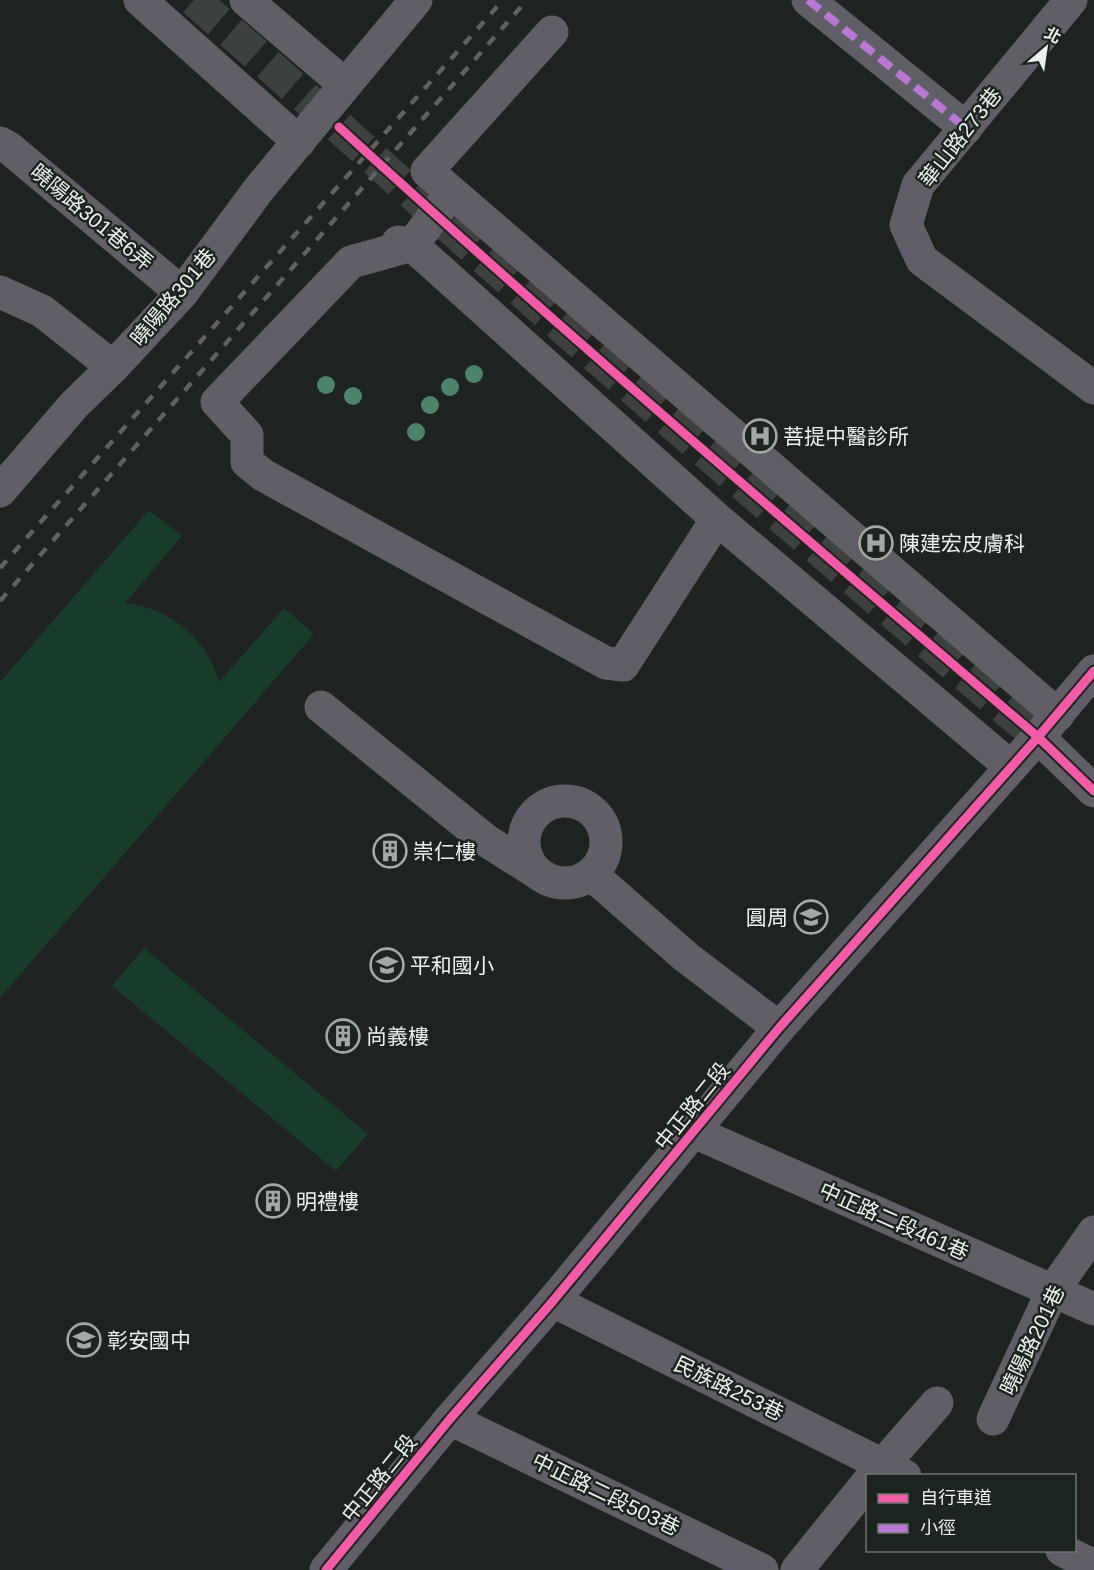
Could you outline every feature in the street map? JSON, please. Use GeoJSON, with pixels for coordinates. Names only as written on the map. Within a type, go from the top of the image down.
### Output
{"type":"FeatureCollection","features":[{"type":"Feature","properties":{"kind":"street"},"geometry":{"type":"LineString","coordinates":[[140,0],[299,142]]}},
{"type":"Feature","properties":{"kind":"street"},"geometry":{"type":"LineString","coordinates":[[246,0],[340,90]]}},
{"type":"Feature","properties":{"kind":"street","name":"曉陽路301巷"},"geometry":{"type":"LineString","coordinates":[[0,491],[74,405],[182,293],[259,189],[416,0]]}},
{"type":"Feature","properties":{"kind":"street"},"geometry":{"type":"LineString","coordinates":[[808,0],[966,128]]}},
{"type":"Feature","properties":{"kind":"street","name":"華山路273巷"},"geometry":{"type":"LineString","coordinates":[[1071,0],[918,185],[906,225],[922,260],[1094,388]]}},
{"type":"Feature","properties":{"kind":"street"},"geometry":{"type":"LineString","coordinates":[[552,32],[427,171],[1048,726],[1094,791]]}},
{"type":"Feature","properties":{"kind":"street","name":"曉陽路301巷6弄"},"geometry":{"type":"LineString","coordinates":[[0,143],[9,148],[182,293]]}},
{"type":"Feature","properties":{"kind":"street"},"geometry":{"type":"LineString","coordinates":[[451,193],[405,244],[351,262],[217,402],[247,435],[247,462],[263,475],[606,663],[623,665],[717,519]]}},
{"type":"Feature","properties":{"kind":"street"},"geometry":{"type":"LineString","coordinates":[[405,244],[717,519],[1011,767]]}},
{"type":"Feature","properties":{"kind":"street"},"geometry":{"type":"LineString","coordinates":[[0,292],[42,311],[113,367]]}},
{"type":"Feature","properties":{"kind":"street","name":"中正路二段"},"geometry":{"type":"LineString","coordinates":[[326,1570],[779,1028],[1048,726],[1094,671]]}},
{"type":"Feature","properties":{"kind":"street"},"geometry":{"type":"LineString","coordinates":[[321,707],[487,841],[539,873],[559,883],[581,880],[591,874],[600,865],[605,853],[604,828],[589,808],[578,803],[553,802],[541,808],[532,817],[526,828],[525,853],[530,864],[539,873]]}},
{"type":"Feature","properties":{"kind":"street"},"geometry":{"type":"LineString","coordinates":[[591,874],[686,957],[779,1028]]}},
{"type":"Feature","properties":{"kind":"street","name":"中正路二段461巷"},"geometry":{"type":"LineString","coordinates":[[694,1132],[1094,1309]]}},
{"type":"Feature","properties":{"kind":"street","name":"曉陽路201巷"},"geometry":{"type":"LineString","coordinates":[[993,1419],[1052,1292],[1094,1232]]}},
{"type":"Feature","properties":{"kind":"street","name":"民族路253巷"},"geometry":{"type":"LineString","coordinates":[[553,1301],[882,1474]]}},
{"type":"Feature","properties":{"kind":"street"},"geometry":{"type":"LineString","coordinates":[[882,1474],[937,1403]]}},
{"type":"Feature","properties":{"kind":"street","name":"中正路二段503巷"},"geometry":{"type":"LineString","coordinates":[[450,1419],[762,1570]]}},
{"type":"Feature","properties":{"kind":"street"},"geometry":{"type":"LineString","coordinates":[[797,1570],[866,1492]]}},
{"type":"Feature","properties":{"kind":"street"},"geometry":{"type":"LineString","coordinates":[[1064,1552],[1094,1566]]}},
{"type":"Feature","properties":{"kind":"green space"},"geometry":{"type":"Polygon","coordinates":[[[149,510],[182,536],[125,603],[157,611],[184,628],[206,652],[219,682],[284,608],[314,634],[0,998],[0,682],[149,510]]]}},
{"type":"Feature","properties":{"kind":"green space"},"geometry":{"type":"Polygon","coordinates":[[[144,948],[368,1134],[336,1171],[112,986],[144,948]]]}},
{"type":"Feature","properties":{"kind":"tunnel"},"geometry":{"type":"LineString","coordinates":[[194,0],[305,97]]}},
{"type":"Feature","properties":{"kind":"tunnel"},"geometry":{"type":"LineString","coordinates":[[305,97],[339,127]]}},
{"type":"Feature","properties":{"kind":"tunnel"},"geometry":{"type":"LineString","coordinates":[[339,127],[598,359],[1038,737]]}},
{"type":"Feature","properties":{"kind":"railway"},"geometry":{"type":"LineString","coordinates":[[0,568],[503,0]]}},
{"type":"Feature","properties":{"kind":"railway"},"geometry":{"type":"LineString","coordinates":[[0,601],[527,0]]}},
{"type":"Feature","properties":{"kind":"marked path"},"geometry":{"type":"LineString","coordinates":[[808,0],[966,128]]}},
{"type":"Feature","properties":{"kind":"cycle path"},"geometry":{"type":"LineString","coordinates":[[339,127],[598,359],[1038,737],[1094,791]]}},
{"type":"Feature","properties":{"kind":"cycle path"},"geometry":{"type":"LineString","coordinates":[[326,1570],[779,1028],[1094,671]]}},
{"type":"Feature","properties":{"kind":"place","name":"菩提中醫診所"},"geometry":{"type":"Point","coordinates":[760,436]}},
{"type":"Feature","properties":{"kind":"place","name":"陳建宏皮膚科"},"geometry":{"type":"Point","coordinates":[876,543]}},
{"type":"Feature","properties":{"kind":"place","name":"崇仁樓"},"geometry":{"type":"Point","coordinates":[390,851]}},
{"type":"Feature","properties":{"kind":"place","name":"圓周"},"geometry":{"type":"Point","coordinates":[811,917]}},
{"type":"Feature","properties":{"kind":"place","name":"平和國小"},"geometry":{"type":"Point","coordinates":[387,965]}},
{"type":"Feature","properties":{"kind":"place","name":"尚義樓"},"geometry":{"type":"Point","coordinates":[343,1036]}},
{"type":"Feature","properties":{"kind":"place","name":"明禮樓"},"geometry":{"type":"Point","coordinates":[273,1201]}},
{"type":"Feature","properties":{"kind":"place","name":"彰安國中"},"geometry":{"type":"Point","coordinates":[84,1340]}}]}
